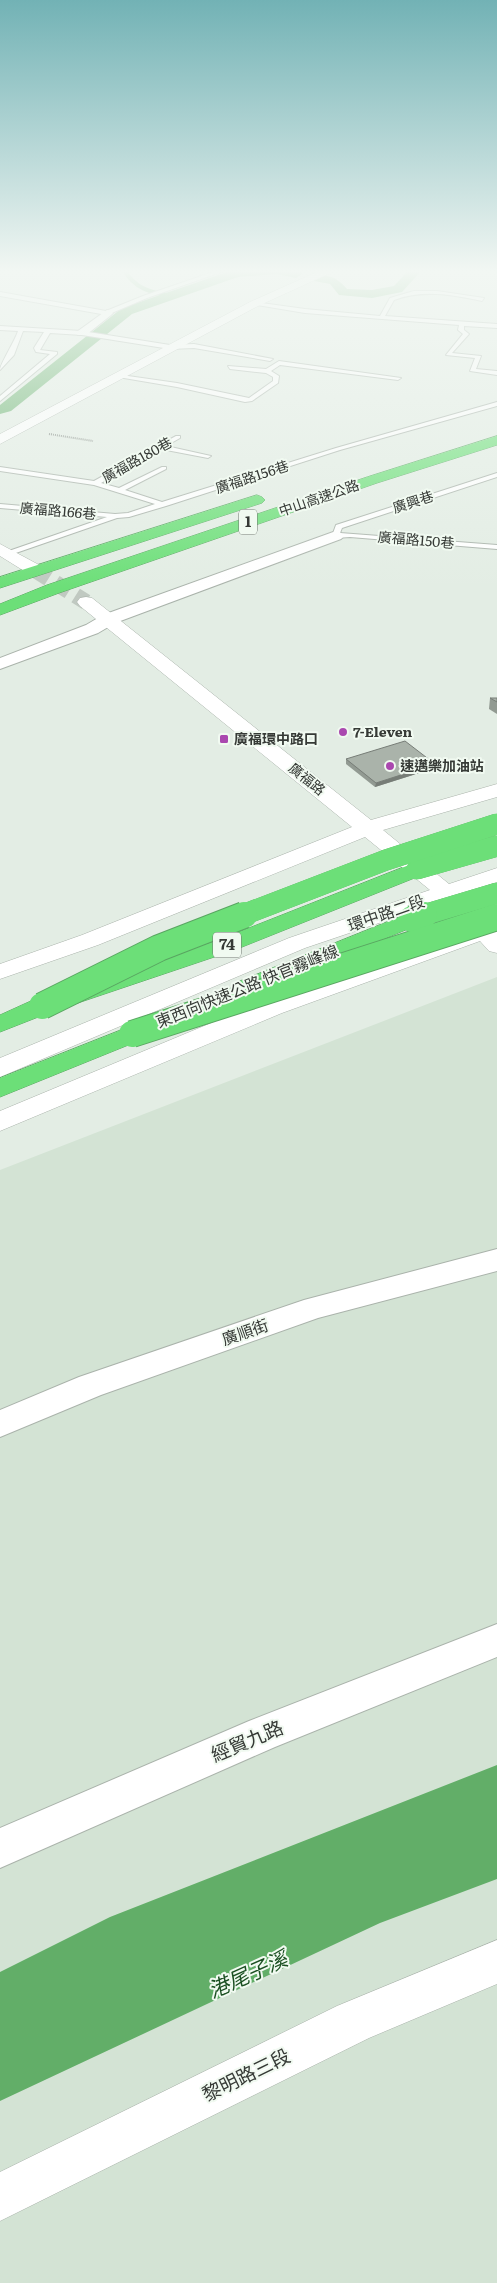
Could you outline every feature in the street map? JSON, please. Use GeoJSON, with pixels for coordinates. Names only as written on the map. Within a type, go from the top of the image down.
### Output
{"type":"FeatureCollection","features":[{"type":"Feature","properties":{"kind":"highway"},"geometry":{"type":"LineString","coordinates":[[407,453],[497,426]]}},
{"type":"Feature","properties":{"kind":"highway","name":"中山高速公路"},"geometry":{"type":"LineString","coordinates":[[0,610],[53,589],[372,480],[497,440]]}},
{"type":"Feature","properties":{"kind":"highway","name":"中山高速公路"},"geometry":{"type":"LineString","coordinates":[[0,584],[49,566],[267,496]]}},
{"type":"Feature","properties":{"kind":"highway"},"geometry":{"type":"LineString","coordinates":[[42,1006],[159,948],[386,860],[497,824]]}},
{"type":"Feature","properties":{"kind":"highway","name":"74"},"geometry":{"type":"LineString","coordinates":[[0,1024],[42,1006],[224,946],[409,872],[497,846]]}},
{"type":"Feature","properties":{"kind":"highway","name":"東西向快速公路 快官霧峰線"},"geometry":{"type":"LineString","coordinates":[[0,1088],[412,919],[497,892]]}},
{"type":"Feature","properties":{"kind":"highway"},"geometry":{"type":"LineString","coordinates":[[132,1034],[494,931]]}},
{"type":"Feature","properties":{"kind":"main road"},"geometry":{"type":"LineString","coordinates":[[0,440],[121,377]]}},
{"type":"Feature","properties":{"kind":"main road"},"geometry":{"type":"LineString","coordinates":[[4,551],[35,570]]}},
{"type":"Feature","properties":{"kind":"main road","name":"廣福路"},"geometry":{"type":"LineString","coordinates":[[86,602],[494,931]]}},
{"type":"Feature","properties":{"kind":"main road"},"geometry":{"type":"LineString","coordinates":[[0,972],[90,940],[368,828],[497,790]]}},
{"type":"Feature","properties":{"kind":"main road","name":"環中路二段"},"geometry":{"type":"LineString","coordinates":[[0,1068],[297,943],[497,863]]}},
{"type":"Feature","properties":{"kind":"main road","name":"環中路二段"},"geometry":{"type":"LineString","coordinates":[[0,1052],[220,960],[440,887],[497,875]]}},
{"type":"Feature","properties":{"kind":"main road"},"geometry":{"type":"LineString","coordinates":[[0,1122],[272,1007],[494,931]]}},
{"type":"Feature","properties":{"kind":"main road","name":"黎明路三段"},"geometry":{"type":"LineString","coordinates":[[0,2197],[353,2022],[497,1962]]}},
{"type":"Feature","properties":{"kind":"street"},"geometry":{"type":"LineString","coordinates":[[0,664],[92,628],[109,619],[336,536]]}},
{"type":"Feature","properties":{"kind":"street","name":"廣順街"},"geometry":{"type":"LineString","coordinates":[[0,1424],[90,1386],[314,1308],[497,1260]]}},
{"type":"Feature","properties":{"kind":"street","name":"經貿九路"},"geometry":{"type":"LineString","coordinates":[[0,1848],[262,1734],[497,1640]]}},
{"type":"Feature","properties":{"kind":"lane"},"geometry":{"type":"LineString","coordinates":[[0,399],[28,376]]}},
{"type":"Feature","properties":{"kind":"lane"},"geometry":{"type":"LineString","coordinates":[[121,377],[177,385],[250,400],[276,382],[275,376]]}},
{"type":"Feature","properties":{"kind":"lane"},"geometry":{"type":"LineString","coordinates":[[378,376],[398,378]]}},
{"type":"Feature","properties":{"kind":"lane","name":"廣福路156巷"},"geometry":{"type":"LineString","coordinates":[[4,551],[116,516],[129,515],[164,505],[338,449],[497,404]]}},
{"type":"Feature","properties":{"kind":"lane","name":"廣福路180巷"},"geometry":{"type":"LineString","coordinates":[[95,483],[178,437]]}},
{"type":"Feature","properties":{"kind":"lane"},"geometry":{"type":"LineString","coordinates":[[159,447],[208,456]]}},
{"type":"Feature","properties":{"kind":"lane","name":"廣福路180巷"},"geometry":{"type":"LineString","coordinates":[[0,468],[95,483],[164,505]]}},
{"type":"Feature","properties":{"kind":"lane"},"geometry":{"type":"LineString","coordinates":[[121,490],[164,468]]}},
{"type":"Feature","properties":{"kind":"lane","name":"廣興巷"},"geometry":{"type":"LineString","coordinates":[[336,536],[339,527],[497,475]]}},
{"type":"Feature","properties":{"kind":"lane","name":"廣福路166巷"},"geometry":{"type":"LineString","coordinates":[[0,506],[116,516]]}},
{"type":"Feature","properties":{"kind":"lane","name":"廣福路150巷"},"geometry":{"type":"LineString","coordinates":[[336,536],[350,535],[497,547]]}},
{"type":"Feature","properties":{"kind":"path"},"geometry":{"type":"LineString","coordinates":[[19,430],[92,441]]}},
{"type":"Feature","properties":{"kind":"shaded area"},"geometry":{"type":"Polygon","coordinates":[[[497,977],[497,2283],[0,2283],[0,1170],[497,977]]]}},
{"type":"Feature","properties":{"kind":"water","name":"港尾子溪"},"geometry":{"type":"Polygon","coordinates":[[[497,1765],[497,1879],[380,1923],[0,2101],[0,1972],[110,1917],[497,1765]]]}},
{"type":"Feature","properties":{"kind":"building","name":"速邁樂加油站"},"geometry":{"type":"Polygon","coordinates":[[[405,741],[435,764],[376,783],[346,759],[405,741]]]}},
{"type":"Feature","properties":{"kind":"waterway"},"geometry":{"type":"LineString","coordinates":[[0,410],[6,408],[46,376]]}},
{"type":"Feature","properties":{"kind":"tunnel"},"geometry":{"type":"LineString","coordinates":[[35,570],[86,602]]}},
{"type":"Feature","properties":{"kind":"place","name":"7-Eleven"},"geometry":{"type":"Point","coordinates":[343,732]}},
{"type":"Feature","properties":{"kind":"place","name":"廣福環中路口"},"geometry":{"type":"Point","coordinates":[224,739]}},
{"type":"Feature","properties":{"kind":"place","name":"速邁樂加油站"},"geometry":{"type":"Point","coordinates":[390,766]}}]}
